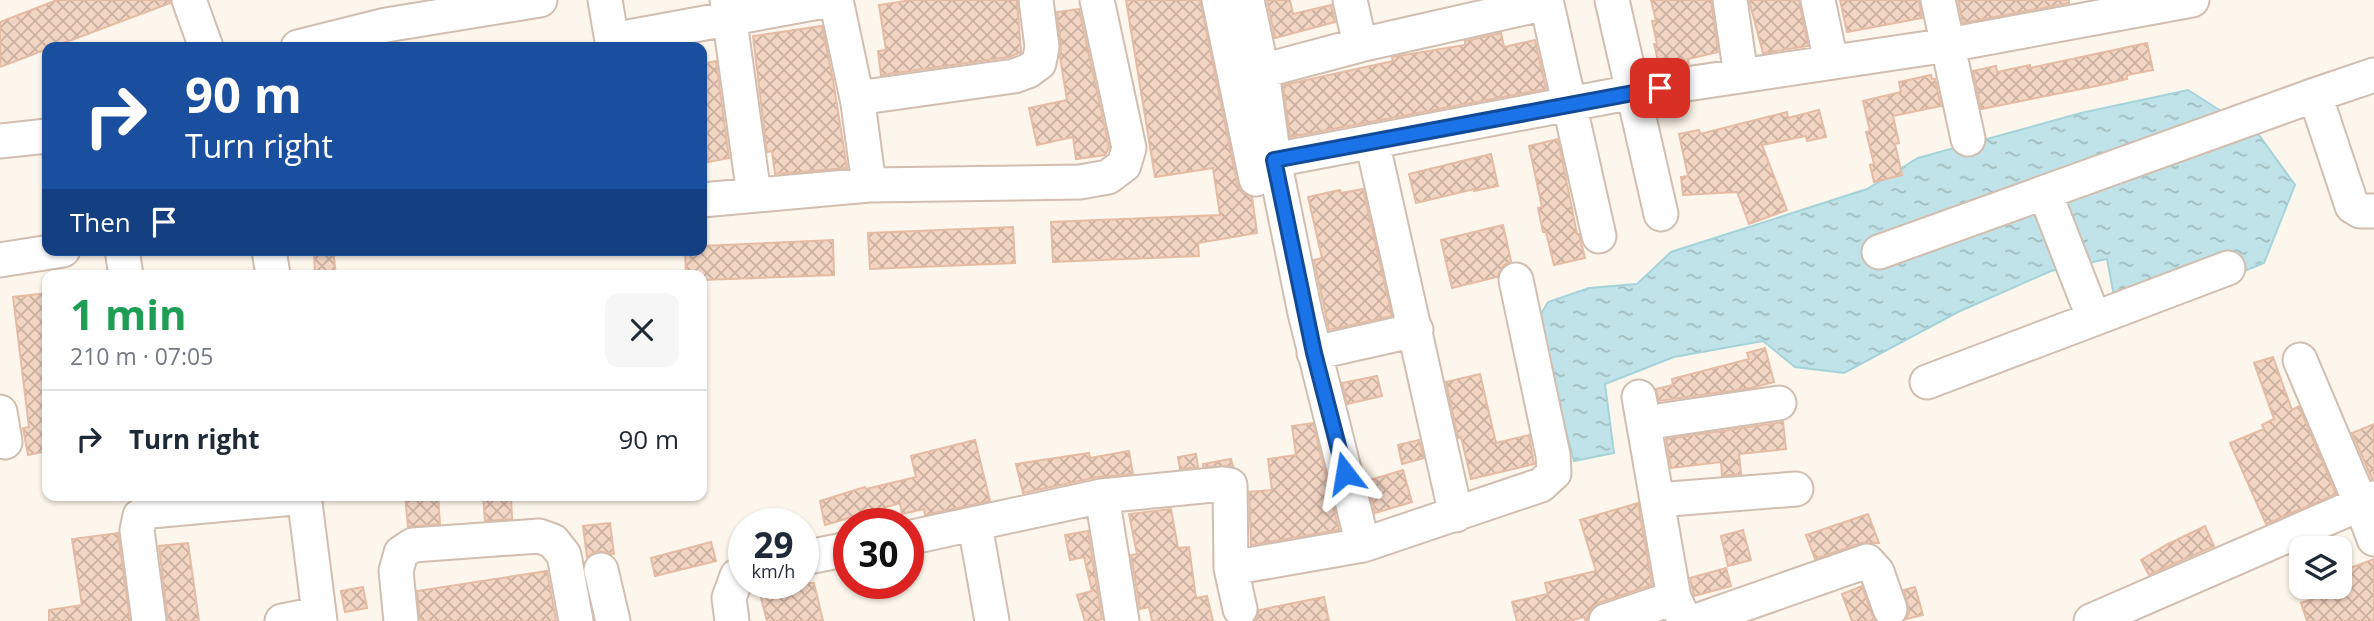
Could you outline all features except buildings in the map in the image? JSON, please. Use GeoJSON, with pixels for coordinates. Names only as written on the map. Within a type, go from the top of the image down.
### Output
{"type":"FeatureCollection","features":[{"type":"Feature","properties":{"kind":"street"},"geometry":{"type":"LineString","coordinates":[[189,0],[203,42]]}},
{"type":"Feature","properties":{"kind":"street"},"geometry":{"type":"LineString","coordinates":[[310,42],[382,12],[540,0]]}},
{"type":"Feature","properties":{"kind":"street"},"geometry":{"type":"LineString","coordinates":[[605,0],[613,42]]}},
{"type":"Feature","properties":{"kind":"street"},"geometry":{"type":"LineString","coordinates":[[616,42],[728,10],[830,0]]}},
{"type":"Feature","properties":{"kind":"street"},"geometry":{"type":"LineString","coordinates":[[836,0],[857,98],[869,185]]}},
{"type":"Feature","properties":{"kind":"street"},"geometry":{"type":"LineString","coordinates":[[857,98],[1014,76],[1028,71],[1039,63],[1042,47],[1035,0]]}},
{"type":"Feature","properties":{"kind":"street"},"geometry":{"type":"LineString","coordinates":[[707,200],[869,185],[1080,182],[1108,177],[1124,165],[1129,148],[1097,0]]}},
{"type":"Feature","properties":{"kind":"street"},"geometry":{"type":"LineString","coordinates":[[1219,0],[1263,211]]}},
{"type":"Feature","properties":{"kind":"street"},"geometry":{"type":"LineString","coordinates":[[1247,0],[1262,71],[1274,160],[1314,353],[1363,545]]}},
{"type":"Feature","properties":{"kind":"street"},"geometry":{"type":"LineString","coordinates":[[1350,0],[1360,45]]}},
{"type":"Feature","properties":{"kind":"street"},"geometry":{"type":"LineString","coordinates":[[1612,0],[1661,214]]}},
{"type":"Feature","properties":{"kind":"street"},"geometry":{"type":"LineString","coordinates":[[1730,0],[1741,76]]}},
{"type":"Feature","properties":{"kind":"street"},"geometry":{"type":"LineString","coordinates":[[1818,0],[1831,62]]}},
{"type":"Feature","properties":{"kind":"street"},"geometry":{"type":"LineString","coordinates":[[1938,0],[1968,139]]}},
{"type":"Feature","properties":{"kind":"street"},"geometry":{"type":"LineString","coordinates":[[1274,160],[1633,92],[1948,45],[2125,6],[2192,0]]}},
{"type":"Feature","properties":{"kind":"street"},"geometry":{"type":"LineString","coordinates":[[1262,71],[1360,45],[1446,13],[1546,2],[1599,236]]}},
{"type":"Feature","properties":{"kind":"street"},"geometry":{"type":"LineString","coordinates":[[728,10],[754,195]]}},
{"type":"Feature","properties":{"kind":"street"},"geometry":{"type":"LineString","coordinates":[[1879,252],[2374,75]]}},
{"type":"Feature","properties":{"kind":"street"},"geometry":{"type":"LineString","coordinates":[[2315,95],[2352,206],[2360,211],[2374,211]]}},
{"type":"Feature","properties":{"kind":"street"},"geometry":{"type":"LineString","coordinates":[[0,141],[42,136]]}},
{"type":"Feature","properties":{"kind":"street"},"geometry":{"type":"LineString","coordinates":[[1372,141],[1456,515]]}},
{"type":"Feature","properties":{"kind":"street"},"geometry":{"type":"LineString","coordinates":[[2045,193],[2094,319]]}},
{"type":"Feature","properties":{"kind":"street"},"geometry":{"type":"LineString","coordinates":[[0,260],[42,253]]}},
{"type":"Feature","properties":{"kind":"street"},"geometry":{"type":"LineString","coordinates":[[1927,382],[2228,268]]}},
{"type":"Feature","properties":{"kind":"street"},"geometry":{"type":"LineString","coordinates":[[1231,568],[1363,545],[1541,485],[1554,473],[1553,455],[1516,280]]}},
{"type":"Feature","properties":{"kind":"street"},"geometry":{"type":"LineString","coordinates":[[1314,353],[1416,330]]}},
{"type":"Feature","properties":{"kind":"street"},"geometry":{"type":"LineString","coordinates":[[2300,360],[2368,501],[2374,540]]}},
{"type":"Feature","properties":{"kind":"street"},"geometry":{"type":"LineString","coordinates":[[1685,613],[1657,500],[1641,410],[1779,403]]}},
{"type":"Feature","properties":{"kind":"street"},"geometry":{"type":"LineString","coordinates":[[924,535],[1102,496],[1230,485],[1231,568],[1240,609]]}},
{"type":"Feature","properties":{"kind":"street"},"geometry":{"type":"LineString","coordinates":[[1657,500],[1796,489]]}},
{"type":"Feature","properties":{"kind":"street"},"geometry":{"type":"LineString","coordinates":[[1102,496],[1122,621]]}},
{"type":"Feature","properties":{"kind":"street"},"geometry":{"type":"LineString","coordinates":[[149,621],[137,530],[140,516],[150,511],[253,501]]}},
{"type":"Feature","properties":{"kind":"street"},"geometry":{"type":"LineString","coordinates":[[282,621],[319,617],[305,501]]}},
{"type":"Feature","properties":{"kind":"street"},"geometry":{"type":"LineString","coordinates":[[2091,621],[2368,501]]}},
{"type":"Feature","properties":{"kind":"street"},"geometry":{"type":"LineString","coordinates":[[975,525],[992,621]]}},
{"type":"Feature","properties":{"kind":"street"},"geometry":{"type":"LineString","coordinates":[[401,621],[396,571],[401,553],[413,545],[539,536],[553,541],[564,555],[576,621]]}},
{"type":"Feature","properties":{"kind":"street"},"geometry":{"type":"LineString","coordinates":[[1606,621],[1685,613],[1867,561],[1877,572],[1890,609]]}},
{"type":"Feature","properties":{"kind":"street"},"geometry":{"type":"LineString","coordinates":[[601,570],[613,621]]}},
{"type":"Feature","properties":{"kind":"street"},"geometry":{"type":"LineString","coordinates":[[729,599],[732,621]]}},
{"type":"Feature","properties":{"kind":"water"},"geometry":{"type":"Polygon","coordinates":[[[2188,90],[2259,135],[2295,185],[2264,263],[2119,322],[2107,259],[2051,271],[1958,312],[1844,373],[1795,367],[1763,341],[1674,357],[1605,384],[1614,453],[1574,461],[1552,380],[1532,329],[1548,302],[1589,288],[1637,284],[1671,252],[1867,189],[1918,158],[2081,113],[2188,90]]]}},
{"type":"Feature","properties":{"kind":"route"},"geometry":{"type":"LineString","coordinates":[[1345,473],[1314,353],[1274,160],[1660,88]]}}]}
